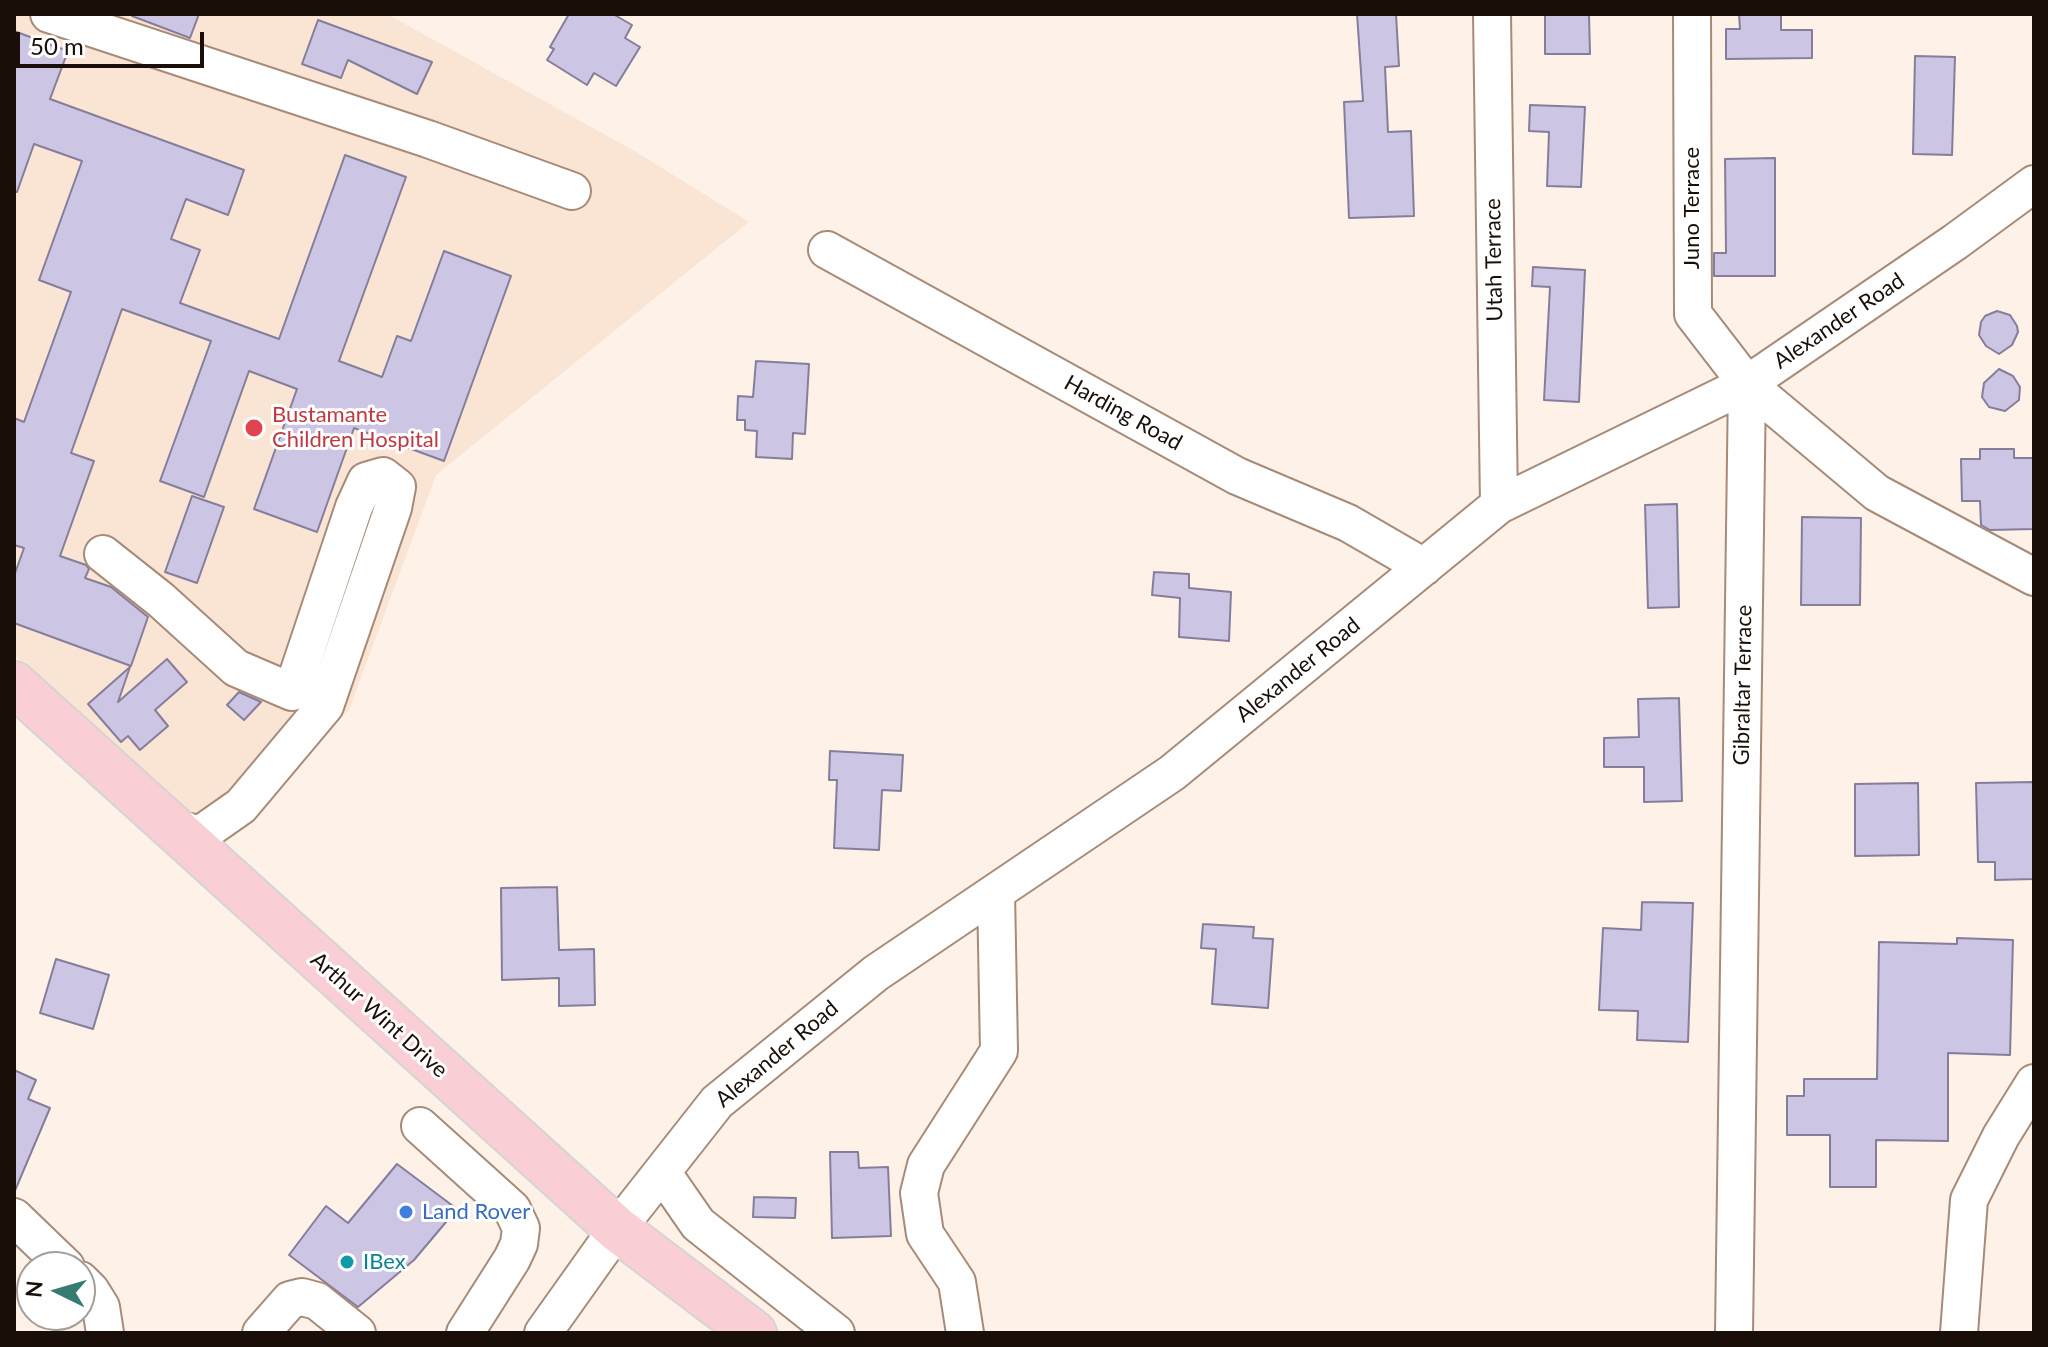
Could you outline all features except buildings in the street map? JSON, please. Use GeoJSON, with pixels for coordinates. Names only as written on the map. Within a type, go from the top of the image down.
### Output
{"type":"FeatureCollection","features":[{"type":"Feature","properties":{"kind":"main road","name":"Arthur Wint Drive"},"geometry":{"type":"LineString","coordinates":[[14,684],[617,1229],[754,1333]]}},
{"type":"Feature","properties":{"kind":"street"},"geometry":{"type":"LineString","coordinates":[[49,14],[428,139],[572,191]]}},
{"type":"Feature","properties":{"kind":"street","name":"Utah Terrace"},"geometry":{"type":"LineString","coordinates":[[1492,14],[1499,505]]}},
{"type":"Feature","properties":{"kind":"street","name":"Juno Terrace"},"geometry":{"type":"LineString","coordinates":[[1692,14],[1693,314],[1747,384]]}},
{"type":"Feature","properties":{"kind":"street","name":"Alexander Road"},"geometry":{"type":"LineString","coordinates":[[543,1333],[617,1229],[717,1102],[876,973],[1172,773],[1499,505],[1747,384],[1955,242],[2034,184]]}},
{"type":"Feature","properties":{"kind":"street","name":"Harding Road"},"geometry":{"type":"LineString","coordinates":[[827,250],[1237,476],[1348,523],[1424,567]]}},
{"type":"Feature","properties":{"kind":"street"},"geometry":{"type":"LineString","coordinates":[[1747,384],[1877,493],[2034,577]]}},
{"type":"Feature","properties":{"kind":"street","name":"Gibraltar Terrace"},"geometry":{"type":"LineString","coordinates":[[1734,1333],[1747,384]]}},
{"type":"Feature","properties":{"kind":"street"},"geometry":{"type":"LineString","coordinates":[[171,829],[201,834],[241,806],[325,706],[393,508],[397,487],[383,476],[366,481],[354,507],[292,692]]}},
{"type":"Feature","properties":{"kind":"street"},"geometry":{"type":"LineString","coordinates":[[103,554],[161,600],[236,668],[325,706]]}},
{"type":"Feature","properties":{"kind":"street"},"geometry":{"type":"LineString","coordinates":[[965,1333],[957,1282],[925,1234],[919,1193],[926,1165],[999,1051],[996,892]]}},
{"type":"Feature","properties":{"kind":"street"},"geometry":{"type":"LineString","coordinates":[[1959,1333],[1969,1200],[2001,1136],[2034,1083]]}},
{"type":"Feature","properties":{"kind":"street"},"geometry":{"type":"LineString","coordinates":[[459,1087],[414,1133],[512,1209],[521,1228],[519,1244],[512,1259],[465,1333]]}},
{"type":"Feature","properties":{"kind":"street"},"geometry":{"type":"LineString","coordinates":[[662,1172],[698,1224],[836,1333]]}},
{"type":"Feature","properties":{"kind":"street"},"geometry":{"type":"LineString","coordinates":[[14,1217],[49,1251]]}},
{"type":"Feature","properties":{"kind":"street"},"geometry":{"type":"LineString","coordinates":[[261,1333],[290,1300],[302,1297],[317,1301],[357,1333]]}},
{"type":"Feature","properties":{"kind":"street"},"geometry":{"type":"LineString","coordinates":[[96,1299],[101,1307],[105,1333]]}},
{"type":"Feature","properties":{"kind":"shaded area","name":"Bustamante Children Hospital"},"geometry":{"type":"Polygon","coordinates":[[[14,14],[387,14],[638,153],[749,222],[436,475],[349,710],[223,812],[201,834],[14,655],[14,14]]]}},
{"type":"Feature","properties":{"kind":"place","name":"Bustamante Children Hospital"},"geometry":{"type":"Point","coordinates":[254,428]}},
{"type":"Feature","properties":{"kind":"place","name":"Land Rover"},"geometry":{"type":"Point","coordinates":[406,1212]}},
{"type":"Feature","properties":{"kind":"place","name":"IBex"},"geometry":{"type":"Point","coordinates":[347,1262]}}]}
